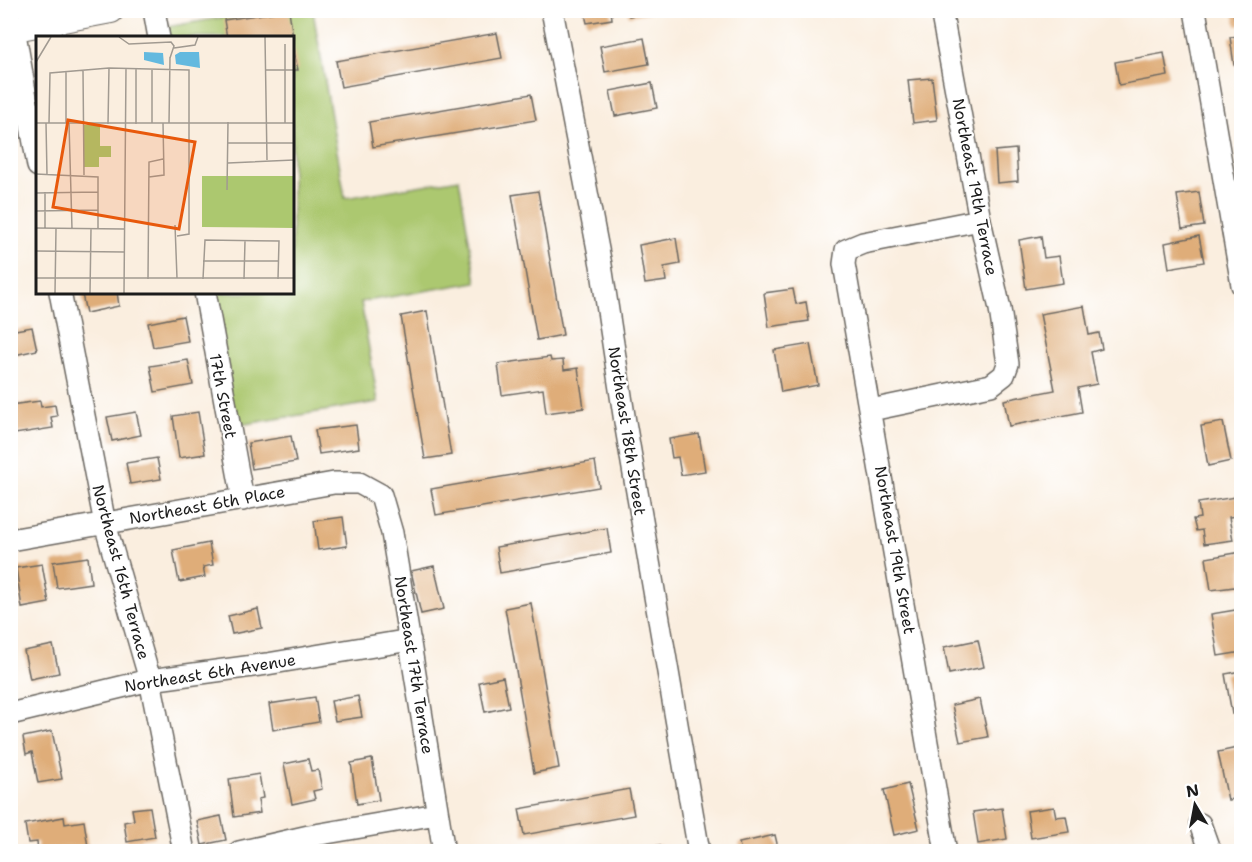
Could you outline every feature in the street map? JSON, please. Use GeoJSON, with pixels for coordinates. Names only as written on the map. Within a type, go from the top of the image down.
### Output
{"type":"FeatureCollection","features":[{"type":"Feature","properties":{"kind":"street"},"geometry":{"type":"LineString","coordinates":[[36,155],[12,28],[111,10]]}},
{"type":"Feature","properties":{"kind":"street"},"geometry":{"type":"LineString","coordinates":[[154,10],[159,36]]}},
{"type":"Feature","properties":{"kind":"street","name":"Northeast 18th Street"},"geometry":{"type":"LineString","coordinates":[[552,10],[601,265],[625,422],[699,852]]}},
{"type":"Feature","properties":{"kind":"street","name":"Northeast 19th Terrace"},"geometry":{"type":"LineString","coordinates":[[870,410],[991,385],[1004,375],[1008,364],[941,10]]}},
{"type":"Feature","properties":{"kind":"street"},"geometry":{"type":"LineString","coordinates":[[1195,10],[1242,285]]}},
{"type":"Feature","properties":{"kind":"street","name":"Northeast 19th Street"},"geometry":{"type":"LineString","coordinates":[[946,852],[844,264],[846,250],[863,243],[980,219]]}},
{"type":"Feature","properties":{"kind":"street","name":"Northeast 16th Terrace"},"geometry":{"type":"LineString","coordinates":[[60,294],[105,524],[150,680],[184,852]]}},
{"type":"Feature","properties":{"kind":"street","name":"17th Street"},"geometry":{"type":"LineString","coordinates":[[205,294],[218,374],[243,500]]}},
{"type":"Feature","properties":{"kind":"street","name":"Northeast 6th Place"},"geometry":{"type":"LineString","coordinates":[[10,540],[334,483],[359,483],[368,488]]}},
{"type":"Feature","properties":{"kind":"street","name":"Northeast 17th Terrace"},"geometry":{"type":"LineString","coordinates":[[368,488],[381,495],[392,533],[444,852]]}},
{"type":"Feature","properties":{"kind":"street","name":"Northeast 6th Avenue"},"geometry":{"type":"LineString","coordinates":[[10,714],[150,680],[267,664],[410,640]]}},
{"type":"Feature","properties":{"kind":"street"},"geometry":{"type":"LineString","coordinates":[[239,852],[309,836],[437,814]]}},
{"type":"Feature","properties":{"kind":"street"},"geometry":{"type":"LineString","coordinates":[[1200,824],[1210,852]]}},
{"type":"Feature","properties":{"kind":"green space"},"geometry":{"type":"Polygon","coordinates":[[[261,11],[313,11],[345,198],[459,179],[476,282],[361,302],[378,402],[234,426],[211,294],[294,294],[294,36],[168,36],[166,27],[261,11]]]}},
{"type":"Feature","properties":{"kind":"building"},"geometry":{"type":"Polygon","coordinates":[[[289,10],[293,36],[227,36],[224,20],[289,10]]]}},
{"type":"Feature","properties":{"kind":"building"},"geometry":{"type":"Polygon","coordinates":[[[584,10],[611,10],[612,19],[587,23],[584,10]]]}},
{"type":"Feature","properties":{"kind":"building"},"geometry":{"type":"Polygon","coordinates":[[[627,10],[652,10],[652,12],[629,16],[627,10]]]}},
{"type":"Feature","properties":{"kind":"building"},"geometry":{"type":"Polygon","coordinates":[[[1233,10],[1242,10],[1242,25],[1236,26],[1233,10]]]}},
{"type":"Feature","properties":{"kind":"building"},"geometry":{"type":"Polygon","coordinates":[[[497,33],[502,58],[341,87],[336,61],[497,33]]]}},
{"type":"Feature","properties":{"kind":"building"},"geometry":{"type":"Polygon","coordinates":[[[1242,36],[1242,64],[1234,65],[1230,37],[1242,36]]]}},
{"type":"Feature","properties":{"kind":"building"},"geometry":{"type":"Polygon","coordinates":[[[644,38],[649,64],[605,72],[600,46],[644,38]]]}},
{"type":"Feature","properties":{"kind":"building"},"geometry":{"type":"Polygon","coordinates":[[[294,52],[298,70],[294,70],[294,52]]]}},
{"type":"Feature","properties":{"kind":"building"},"geometry":{"type":"Polygon","coordinates":[[[1164,53],[1168,76],[1119,85],[1115,62],[1164,53]]]}},
{"type":"Feature","properties":{"kind":"building"},"geometry":{"type":"Polygon","coordinates":[[[932,78],[937,120],[913,123],[908,80],[932,78]]]}},
{"type":"Feature","properties":{"kind":"building"},"geometry":{"type":"Polygon","coordinates":[[[652,83],[657,108],[615,116],[610,91],[652,83]]]}},
{"type":"Feature","properties":{"kind":"building"},"geometry":{"type":"Polygon","coordinates":[[[531,94],[536,120],[373,147],[369,122],[531,94]]]}},
{"type":"Feature","properties":{"kind":"building"},"geometry":{"type":"Polygon","coordinates":[[[1016,149],[1018,181],[997,183],[995,151],[1016,149]]]}},
{"type":"Feature","properties":{"kind":"building"},"geometry":{"type":"Polygon","coordinates":[[[538,191],[563,335],[537,340],[512,195],[538,191]]]}},
{"type":"Feature","properties":{"kind":"building"},"geometry":{"type":"Polygon","coordinates":[[[1199,192],[1204,226],[1182,229],[1177,195],[1199,192]]]}},
{"type":"Feature","properties":{"kind":"building"},"geometry":{"type":"Polygon","coordinates":[[[1041,236],[1044,258],[1059,256],[1063,283],[1026,289],[1019,240],[1041,236]]]}},
{"type":"Feature","properties":{"kind":"building"},"geometry":{"type":"Polygon","coordinates":[[[1199,236],[1204,262],[1169,268],[1165,243],[1199,236]]]}},
{"type":"Feature","properties":{"kind":"building"},"geometry":{"type":"Polygon","coordinates":[[[676,238],[680,264],[664,267],[666,281],[645,284],[639,245],[676,238]]]}},
{"type":"Feature","properties":{"kind":"building"},"geometry":{"type":"Polygon","coordinates":[[[793,289],[796,304],[806,302],[809,321],[769,327],[764,293],[793,289]]]}},
{"type":"Feature","properties":{"kind":"building"},"geometry":{"type":"Polygon","coordinates":[[[82,294],[117,294],[119,306],[86,313],[82,294]]]}},
{"type":"Feature","properties":{"kind":"building"},"geometry":{"type":"Polygon","coordinates":[[[1084,306],[1089,335],[1099,333],[1102,349],[1091,352],[1097,384],[1078,388],[1082,412],[1009,426],[1004,400],[1055,390],[1040,314],[1084,306]]]}},
{"type":"Feature","properties":{"kind":"building"},"geometry":{"type":"Polygon","coordinates":[[[427,311],[451,455],[425,459],[401,316],[427,311]]]}},
{"type":"Feature","properties":{"kind":"building"},"geometry":{"type":"Polygon","coordinates":[[[183,316],[188,341],[153,347],[148,323],[183,316]]]}},
{"type":"Feature","properties":{"kind":"building"},"geometry":{"type":"Polygon","coordinates":[[[32,327],[37,350],[10,356],[10,331],[32,327]]]}},
{"type":"Feature","properties":{"kind":"building"},"geometry":{"type":"Polygon","coordinates":[[[810,344],[818,385],[781,392],[774,350],[810,344]]]}},
{"type":"Feature","properties":{"kind":"building"},"geometry":{"type":"Polygon","coordinates":[[[550,357],[551,361],[563,360],[564,370],[578,368],[584,408],[546,413],[543,389],[502,395],[498,364],[550,357]]]}},
{"type":"Feature","properties":{"kind":"building"},"geometry":{"type":"Polygon","coordinates":[[[188,360],[193,385],[155,392],[150,366],[188,360]]]}},
{"type":"Feature","properties":{"kind":"building"},"geometry":{"type":"Polygon","coordinates":[[[40,401],[41,407],[55,405],[57,416],[51,417],[53,428],[15,434],[10,405],[40,401]]]}},
{"type":"Feature","properties":{"kind":"building"},"geometry":{"type":"Polygon","coordinates":[[[136,412],[141,435],[112,441],[107,417],[136,412]]]}},
{"type":"Feature","properties":{"kind":"building"},"geometry":{"type":"Polygon","coordinates":[[[198,412],[205,454],[179,458],[173,416],[198,412]]]}},
{"type":"Feature","properties":{"kind":"building"},"geometry":{"type":"Polygon","coordinates":[[[1223,422],[1231,461],[1208,466],[1201,426],[1223,422]]]}},
{"type":"Feature","properties":{"kind":"building"},"geometry":{"type":"Polygon","coordinates":[[[356,425],[359,448],[319,454],[315,430],[356,425]]]}},
{"type":"Feature","properties":{"kind":"building"},"geometry":{"type":"Polygon","coordinates":[[[699,434],[705,471],[681,475],[678,457],[672,458],[669,439],[699,434]]]}},
{"type":"Feature","properties":{"kind":"building"},"geometry":{"type":"Polygon","coordinates":[[[291,436],[296,462],[252,469],[248,443],[291,436]]]}},
{"type":"Feature","properties":{"kind":"building"},"geometry":{"type":"Polygon","coordinates":[[[157,458],[161,479],[130,484],[126,463],[157,458]]]}},
{"type":"Feature","properties":{"kind":"building"},"geometry":{"type":"Polygon","coordinates":[[[595,461],[599,487],[436,515],[431,489],[595,461]]]}},
{"type":"Feature","properties":{"kind":"building"},"geometry":{"type":"Polygon","coordinates":[[[1241,496],[1242,515],[1229,517],[1233,540],[1204,544],[1202,530],[1196,531],[1193,519],[1200,518],[1198,503],[1241,496]]]}},
{"type":"Feature","properties":{"kind":"building"},"geometry":{"type":"Polygon","coordinates":[[[343,517],[347,546],[318,550],[314,521],[343,517]]]}},
{"type":"Feature","properties":{"kind":"building"},"geometry":{"type":"Polygon","coordinates":[[[607,528],[611,553],[500,573],[496,547],[607,528]]]}},
{"type":"Feature","properties":{"kind":"building"},"geometry":{"type":"Polygon","coordinates":[[[209,543],[213,565],[203,567],[205,577],[179,582],[173,550],[209,543]]]}},
{"type":"Feature","properties":{"kind":"building"},"geometry":{"type":"Polygon","coordinates":[[[1242,552],[1242,586],[1211,590],[1206,558],[1242,552]]]}},
{"type":"Feature","properties":{"kind":"building"},"geometry":{"type":"Polygon","coordinates":[[[88,557],[91,583],[57,588],[53,562],[88,557]]]}},
{"type":"Feature","properties":{"kind":"building"},"geometry":{"type":"Polygon","coordinates":[[[42,564],[49,603],[22,608],[16,568],[42,564]]]}},
{"type":"Feature","properties":{"kind":"building"},"geometry":{"type":"Polygon","coordinates":[[[434,566],[444,609],[421,614],[411,571],[434,566]]]}},
{"type":"Feature","properties":{"kind":"building"},"geometry":{"type":"Polygon","coordinates":[[[531,603],[559,768],[534,773],[505,608],[531,603]]]}},
{"type":"Feature","properties":{"kind":"building"},"geometry":{"type":"Polygon","coordinates":[[[258,609],[262,628],[232,634],[228,616],[258,609]]]}},
{"type":"Feature","properties":{"kind":"building"},"geometry":{"type":"Polygon","coordinates":[[[1242,609],[1242,652],[1218,656],[1211,614],[1242,609]]]}},
{"type":"Feature","properties":{"kind":"building"},"geometry":{"type":"Polygon","coordinates":[[[978,640],[984,667],[949,674],[944,647],[978,640]]]}},
{"type":"Feature","properties":{"kind":"building"},"geometry":{"type":"Polygon","coordinates":[[[53,645],[59,673],[30,679],[24,651],[53,645]]]}},
{"type":"Feature","properties":{"kind":"building"},"geometry":{"type":"Polygon","coordinates":[[[1242,671],[1242,712],[1232,714],[1225,674],[1242,671]]]}},
{"type":"Feature","properties":{"kind":"building"},"geometry":{"type":"Polygon","coordinates":[[[503,677],[509,707],[485,712],[479,682],[503,677]]]}},
{"type":"Feature","properties":{"kind":"building"},"geometry":{"type":"Polygon","coordinates":[[[358,696],[362,717],[335,721],[331,701],[358,696]]]}},
{"type":"Feature","properties":{"kind":"building"},"geometry":{"type":"Polygon","coordinates":[[[315,697],[319,722],[273,730],[269,704],[315,697]]]}},
{"type":"Feature","properties":{"kind":"building"},"geometry":{"type":"Polygon","coordinates":[[[980,699],[988,737],[960,742],[952,705],[980,699]]]}},
{"type":"Feature","properties":{"kind":"building"},"geometry":{"type":"Polygon","coordinates":[[[52,731],[62,779],[38,783],[32,752],[26,754],[23,737],[52,731]]]}},
{"type":"Feature","properties":{"kind":"building"},"geometry":{"type":"Polygon","coordinates":[[[1242,747],[1242,797],[1228,800],[1218,752],[1242,747]]]}},
{"type":"Feature","properties":{"kind":"building"},"geometry":{"type":"Polygon","coordinates":[[[308,759],[311,771],[318,770],[322,789],[313,791],[315,799],[292,804],[284,764],[308,759]]]}},
{"type":"Feature","properties":{"kind":"building"},"geometry":{"type":"Polygon","coordinates":[[[372,759],[379,800],[357,804],[351,763],[372,759]]]}},
{"type":"Feature","properties":{"kind":"building"},"geometry":{"type":"Polygon","coordinates":[[[259,774],[263,798],[258,799],[260,813],[234,817],[229,779],[259,774]]]}},
{"type":"Feature","properties":{"kind":"building"},"geometry":{"type":"Polygon","coordinates":[[[908,784],[919,829],[894,835],[884,790],[908,784]]]}},
{"type":"Feature","properties":{"kind":"building"},"geometry":{"type":"Polygon","coordinates":[[[629,789],[634,815],[524,835],[519,809],[629,789]]]}},
{"type":"Feature","properties":{"kind":"building"},"geometry":{"type":"Polygon","coordinates":[[[150,807],[155,837],[127,842],[124,822],[134,820],[132,809],[150,807]]]}},
{"type":"Feature","properties":{"kind":"building"},"geometry":{"type":"Polygon","coordinates":[[[1054,807],[1056,817],[1066,816],[1069,832],[1031,838],[1027,811],[1054,807]]]}},
{"type":"Feature","properties":{"kind":"building"},"geometry":{"type":"Polygon","coordinates":[[[1002,808],[1007,839],[978,844],[973,812],[1002,808]]]}},
{"type":"Feature","properties":{"kind":"building"},"geometry":{"type":"Polygon","coordinates":[[[221,816],[226,840],[202,845],[197,821],[221,816]]]}},
{"type":"Feature","properties":{"kind":"building"},"geometry":{"type":"Polygon","coordinates":[[[64,817],[65,824],[84,821],[88,847],[63,852],[38,852],[37,842],[28,843],[25,824],[64,817]]]}},
{"type":"Feature","properties":{"kind":"building"},"geometry":{"type":"Polygon","coordinates":[[[775,835],[779,852],[741,852],[739,843],[775,835]]]}},
{"type":"Feature","properties":{"kind":"building"},"geometry":{"type":"Polygon","coordinates":[[[660,845],[661,852],[630,852],[630,850],[660,845]]]}}]}
